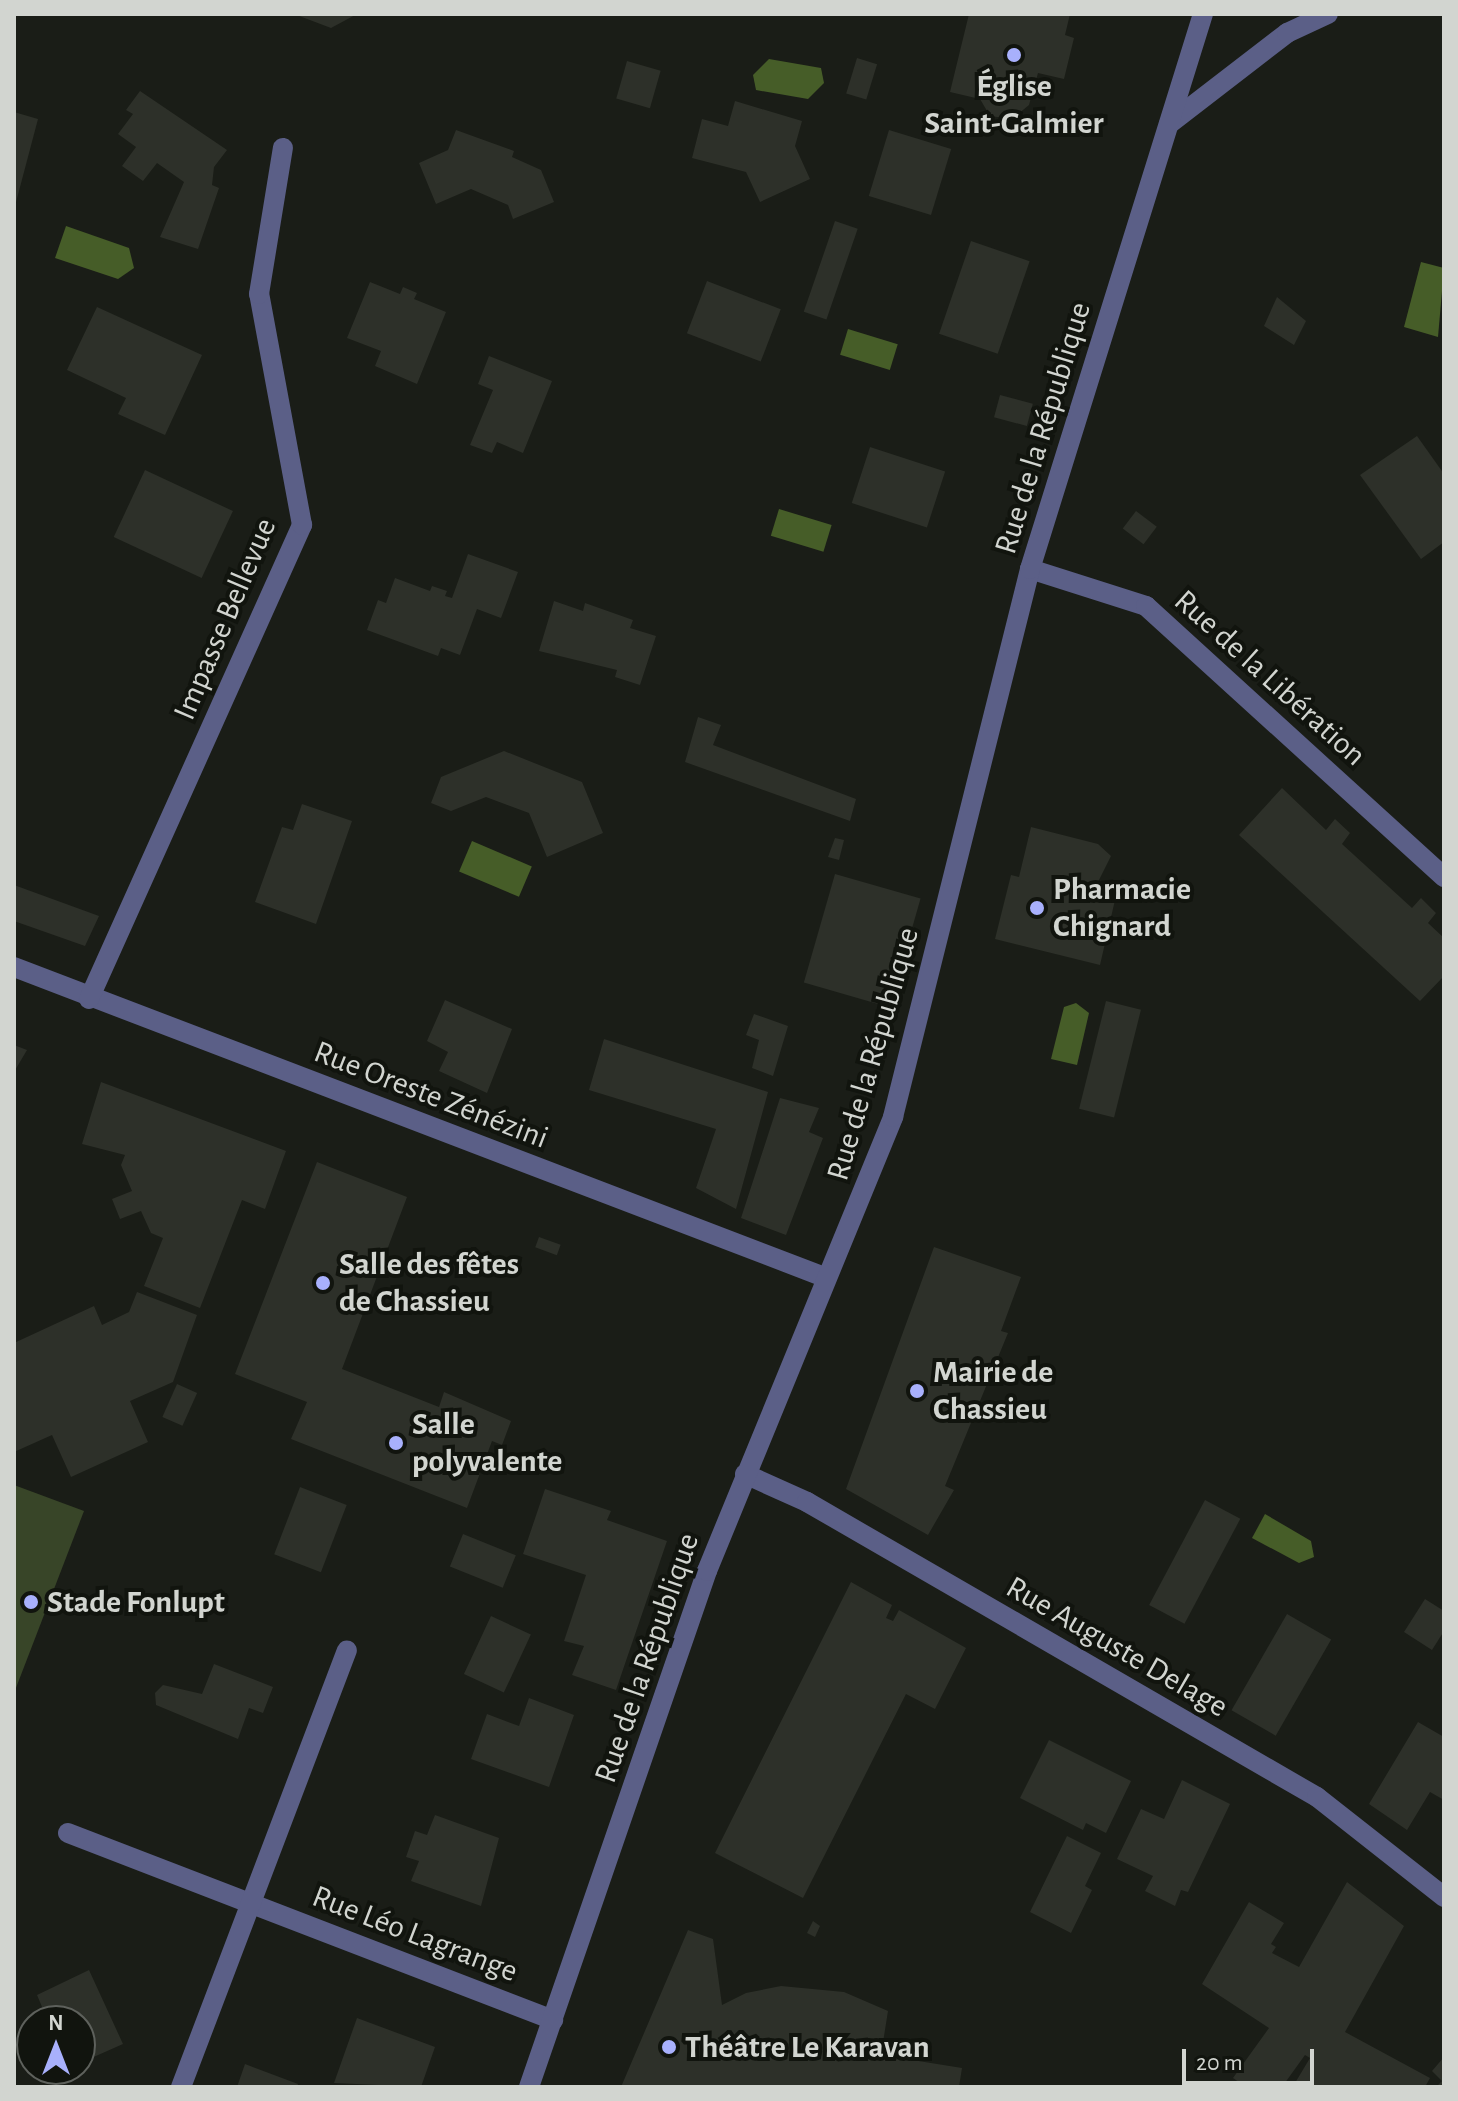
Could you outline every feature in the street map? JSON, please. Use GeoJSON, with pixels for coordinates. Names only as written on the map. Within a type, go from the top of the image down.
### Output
{"type":"FeatureCollection","features":[{"type":"Feature","properties":{"kind":"street","name":"Rue de la République"},"geometry":{"type":"LineString","coordinates":[[529,2087],[745,1474],[893,1117],[1030,569],[1203,14]]}},
{"type":"Feature","properties":{"kind":"street"},"geometry":{"type":"LineString","coordinates":[[1169,124],[1287,33],[1328,14]]}},
{"type":"Feature","properties":{"kind":"street","name":"Impasse Bellevue"},"geometry":{"type":"LineString","coordinates":[[89,999],[302,525],[259,294],[283,148]]}},
{"type":"Feature","properties":{"kind":"street","name":"Rue de la Libération"},"geometry":{"type":"LineString","coordinates":[[1030,569],[1146,606],[1444,877]]}},
{"type":"Feature","properties":{"kind":"street","name":"Rue Oreste Zénézini"},"geometry":{"type":"LineString","coordinates":[[14,967],[89,999],[827,1278]]}},
{"type":"Feature","properties":{"kind":"street","name":"Rue Auguste Delage"},"geometry":{"type":"LineString","coordinates":[[745,1474],[807,1502],[1317,1797],[1444,1897]]}},
{"type":"Feature","properties":{"kind":"street"},"geometry":{"type":"LineString","coordinates":[[181,2087],[254,1903],[347,1651]]}},
{"type":"Feature","properties":{"kind":"street","name":"Rue Léo Lagrange"},"geometry":{"type":"LineString","coordinates":[[68,1833],[553,2020]]}},
{"type":"Feature","properties":{"kind":"shaded area"},"geometry":{"type":"Polygon","coordinates":[[[769,59],[821,68],[824,83],[808,99],[756,90],[753,75],[769,59]]]}},
{"type":"Feature","properties":{"kind":"shaded area"},"geometry":{"type":"Polygon","coordinates":[[[66,226],[129,248],[134,268],[118,279],[55,258],[66,226]]]}},
{"type":"Feature","properties":{"kind":"shaded area"},"geometry":{"type":"Polygon","coordinates":[[[1421,262],[1444,268],[1438,337],[1404,327],[1421,262]]]}},
{"type":"Feature","properties":{"kind":"shaded area"},"geometry":{"type":"Polygon","coordinates":[[[848,329],[898,344],[890,370],[840,355],[848,329]]]}},
{"type":"Feature","properties":{"kind":"shaded area"},"geometry":{"type":"Polygon","coordinates":[[[779,509],[832,525],[823,552],[771,536],[779,509]]]}},
{"type":"Feature","properties":{"kind":"shaded area"},"geometry":{"type":"Polygon","coordinates":[[[472,841],[532,866],[519,897],[459,871],[472,841]]]}},
{"type":"Feature","properties":{"kind":"shaded area"},"geometry":{"type":"Polygon","coordinates":[[[1076,1003],[1089,1013],[1077,1065],[1051,1059],[1064,1007],[1076,1003]]]}},
{"type":"Feature","properties":{"kind":"shaded area","name":"Stade Fonlupt"},"geometry":{"type":"Polygon","coordinates":[[[14,1485],[84,1511],[14,1693],[14,1485]]]}},
{"type":"Feature","properties":{"kind":"shaded area"},"geometry":{"type":"Polygon","coordinates":[[[1265,1514],[1311,1541],[1314,1557],[1299,1563],[1252,1538],[1265,1514]]]}},
{"type":"Feature","properties":{"kind":"building"},"geometry":{"type":"Polygon","coordinates":[[[294,14],[357,14],[331,28],[294,14]]]}},
{"type":"Feature","properties":{"kind":"building","name":"Église Saint-Galmier"},"geometry":{"type":"Polygon","coordinates":[[[969,14],[1070,14],[1065,35],[1074,38],[1064,79],[1038,73],[1029,105],[1012,119],[990,116],[980,99],[950,92],[969,14]]]}},
{"type":"Feature","properties":{"kind":"building"},"geometry":{"type":"Polygon","coordinates":[[[857,58],[877,64],[866,100],[846,93],[857,58]]]}},
{"type":"Feature","properties":{"kind":"building"},"geometry":{"type":"Polygon","coordinates":[[[627,61],[661,71],[650,108],[616,98],[627,61]]]}},
{"type":"Feature","properties":{"kind":"building"},"geometry":{"type":"Polygon","coordinates":[[[140,91],[227,150],[214,167],[212,185],[219,188],[198,249],[160,237],[184,182],[157,163],[143,181],[122,166],[136,147],[118,134],[133,114],[126,110],[140,91]]]}},
{"type":"Feature","properties":{"kind":"building"},"geometry":{"type":"Polygon","coordinates":[[[735,101],[802,121],[795,146],[810,179],[760,202],[746,172],[692,158],[702,119],[728,126],[735,101]]]}},
{"type":"Feature","properties":{"kind":"building"},"geometry":{"type":"Polygon","coordinates":[[[14,112],[38,119],[15,206],[14,205],[14,112]]]}},
{"type":"Feature","properties":{"kind":"building"},"geometry":{"type":"Polygon","coordinates":[[[456,130],[514,151],[512,157],[541,170],[554,202],[513,219],[508,205],[471,189],[436,204],[419,163],[448,150],[456,130]]]}},
{"type":"Feature","properties":{"kind":"building"},"geometry":{"type":"Polygon","coordinates":[[[889,130],[951,149],[931,215],[869,196],[889,130]]]}},
{"type":"Feature","properties":{"kind":"building"},"geometry":{"type":"Polygon","coordinates":[[[835,221],[858,229],[826,320],[804,312],[835,221]]]}},
{"type":"Feature","properties":{"kind":"building"},"geometry":{"type":"Polygon","coordinates":[[[971,241],[1030,261],[998,354],[939,334],[971,241]]]}},
{"type":"Feature","properties":{"kind":"building"},"geometry":{"type":"Polygon","coordinates":[[[707,281],[781,309],[761,362],[687,333],[707,281]]]}},
{"type":"Feature","properties":{"kind":"building"},"geometry":{"type":"Polygon","coordinates":[[[370,282],[400,294],[403,287],[417,293],[414,299],[446,312],[417,384],[375,366],[381,351],[347,338],[370,282]]]}},
{"type":"Feature","properties":{"kind":"building"},"geometry":{"type":"Polygon","coordinates":[[[1277,297],[1306,321],[1294,345],[1264,326],[1277,297]]]}},
{"type":"Feature","properties":{"kind":"building"},"geometry":{"type":"Polygon","coordinates":[[[97,307],[202,355],[165,435],[118,414],[126,398],[67,370],[97,307]]]}},
{"type":"Feature","properties":{"kind":"building"},"geometry":{"type":"Polygon","coordinates":[[[489,356],[552,381],[523,453],[497,442],[492,453],[470,445],[493,390],[478,384],[489,356]]]}},
{"type":"Feature","properties":{"kind":"building"},"geometry":{"type":"Polygon","coordinates":[[[1000,395],[1033,404],[1027,426],[994,417],[1000,395]]]}},
{"type":"Feature","properties":{"kind":"building"},"geometry":{"type":"Polygon","coordinates":[[[1417,436],[1444,474],[1444,542],[1421,559],[1360,475],[1417,436]]]}},
{"type":"Feature","properties":{"kind":"building"},"geometry":{"type":"Polygon","coordinates":[[[870,447],[945,471],[927,528],[852,503],[870,447]]]}},
{"type":"Feature","properties":{"kind":"building"},"geometry":{"type":"Polygon","coordinates":[[[145,470],[233,511],[202,578],[114,537],[145,470]]]}},
{"type":"Feature","properties":{"kind":"building"},"geometry":{"type":"Polygon","coordinates":[[[1136,511],[1157,527],[1144,544],[1123,529],[1136,511]]]}},
{"type":"Feature","properties":{"kind":"building"},"geometry":{"type":"Polygon","coordinates":[[[468,554],[518,572],[501,618],[477,609],[460,655],[441,648],[438,656],[367,630],[378,600],[386,603],[395,578],[430,591],[432,586],[447,591],[445,596],[452,598],[468,554]]]}},
{"type":"Feature","properties":{"kind":"building"},"geometry":{"type":"Polygon","coordinates":[[[554,601],[583,611],[585,603],[633,620],[630,628],[656,636],[640,685],[615,677],[617,670],[539,651],[554,601]]]}},
{"type":"Feature","properties":{"kind":"building"},"geometry":{"type":"Polygon","coordinates":[[[698,717],[721,725],[713,745],[856,799],[850,821],[685,762],[698,717]]]}},
{"type":"Feature","properties":{"kind":"building"},"geometry":{"type":"Polygon","coordinates":[[[504,751],[582,782],[603,833],[547,857],[529,813],[486,797],[451,811],[431,803],[441,777],[504,751]]]}},
{"type":"Feature","properties":{"kind":"building"},"geometry":{"type":"Polygon","coordinates":[[[1282,788],[1326,830],[1335,819],[1350,833],[1342,844],[1412,908],[1421,898],[1436,913],[1428,923],[1444,938],[1444,976],[1420,1001],[1239,835],[1282,788]]]}},
{"type":"Feature","properties":{"kind":"building"},"geometry":{"type":"Polygon","coordinates":[[[302,804],[352,821],[316,924],[255,902],[282,827],[293,830],[302,804]]]}},
{"type":"Feature","properties":{"kind":"building"},"geometry":{"type":"Polygon","coordinates":[[[1031,827],[1098,844],[1111,856],[1092,894],[1115,900],[1100,965],[995,939],[1011,875],[1019,877],[1031,827]]]}},
{"type":"Feature","properties":{"kind":"building"},"geometry":{"type":"Polygon","coordinates":[[[835,838],[844,840],[839,860],[828,857],[835,838]]]}},
{"type":"Feature","properties":{"kind":"building"},"geometry":{"type":"Polygon","coordinates":[[[835,874],[921,899],[889,1007],[804,983],[835,874]]]}},
{"type":"Feature","properties":{"kind":"building"},"geometry":{"type":"Polygon","coordinates":[[[14,885],[99,916],[85,946],[14,921],[14,885]]]}},
{"type":"Feature","properties":{"kind":"building"},"geometry":{"type":"Polygon","coordinates":[[[445,1000],[512,1029],[487,1093],[439,1071],[448,1052],[427,1041],[445,1000]]]}},
{"type":"Feature","properties":{"kind":"building"},"geometry":{"type":"Polygon","coordinates":[[[1106,1001],[1141,1010],[1114,1117],[1079,1109],[1106,1001]]]}},
{"type":"Feature","properties":{"kind":"building"},"geometry":{"type":"Polygon","coordinates":[[[754,1014],[788,1026],[773,1076],[752,1068],[759,1040],[746,1035],[754,1014]]]}},
{"type":"Feature","properties":{"kind":"building"},"geometry":{"type":"Polygon","coordinates":[[[604,1039],[768,1092],[736,1209],[696,1188],[716,1129],[589,1090],[604,1039]]]}},
{"type":"Feature","properties":{"kind":"building"},"geometry":{"type":"Polygon","coordinates":[[[14,1045],[27,1050],[14,1072],[14,1045]]]}},
{"type":"Feature","properties":{"kind":"building"},"geometry":{"type":"Polygon","coordinates":[[[101,1082],[286,1151],[265,1209],[242,1200],[200,1308],[144,1286],[163,1238],[151,1233],[141,1211],[120,1219],[112,1199],[132,1191],[121,1165],[125,1155],[82,1144],[101,1082]]]}},
{"type":"Feature","properties":{"kind":"building"},"geometry":{"type":"Polygon","coordinates":[[[780,1098],[819,1108],[809,1132],[823,1138],[786,1235],[741,1218],[780,1098]]]}},
{"type":"Feature","properties":{"kind":"building"},"geometry":{"type":"Polygon","coordinates":[[[317,1162],[407,1197],[342,1369],[439,1407],[444,1392],[511,1421],[502,1445],[492,1441],[467,1508],[291,1439],[307,1402],[235,1374],[317,1162]]]}},
{"type":"Feature","properties":{"kind":"building"},"geometry":{"type":"Polygon","coordinates":[[[539,1237],[561,1245],[557,1255],[535,1247],[539,1237]]]}},
{"type":"Feature","properties":{"kind":"building"},"geometry":{"type":"Polygon","coordinates":[[[934,1247],[1021,1277],[1001,1331],[1008,1333],[945,1486],[954,1490],[928,1535],[846,1489],[934,1247]]]}},
{"type":"Feature","properties":{"kind":"building"},"geometry":{"type":"Polygon","coordinates":[[[137,1292],[197,1315],[173,1382],[130,1401],[148,1442],[71,1477],[52,1435],[14,1452],[14,1343],[94,1306],[102,1325],[129,1312],[137,1292]]]}},
{"type":"Feature","properties":{"kind":"building"},"geometry":{"type":"Polygon","coordinates":[[[177,1384],[197,1393],[182,1426],[162,1417],[177,1384]]]}},
{"type":"Feature","properties":{"kind":"building"},"geometry":{"type":"Polygon","coordinates":[[[300,1487],[347,1505],[321,1572],[274,1554],[300,1487]]]}},
{"type":"Feature","properties":{"kind":"building"},"geometry":{"type":"Polygon","coordinates":[[[545,1489],[611,1511],[607,1520],[667,1541],[616,1690],[572,1675],[584,1646],[564,1641],[586,1575],[523,1554],[545,1489]]]}},
{"type":"Feature","properties":{"kind":"building"},"geometry":{"type":"Polygon","coordinates":[[[1205,1500],[1240,1519],[1184,1624],[1149,1605],[1205,1500]]]}},
{"type":"Feature","properties":{"kind":"building"},"geometry":{"type":"Polygon","coordinates":[[[463,1534],[516,1555],[503,1588],[450,1566],[463,1534]]]}},
{"type":"Feature","properties":{"kind":"building"},"geometry":{"type":"Polygon","coordinates":[[[851,1582],[892,1605],[886,1618],[893,1621],[899,1610],[966,1648],[935,1709],[906,1694],[803,1898],[715,1853],[851,1582]]]}},
{"type":"Feature","properties":{"kind":"building"},"geometry":{"type":"Polygon","coordinates":[[[1425,1599],[1444,1611],[1444,1631],[1432,1650],[1404,1632],[1425,1599]]]}},
{"type":"Feature","properties":{"kind":"building"},"geometry":{"type":"Polygon","coordinates":[[[1287,1614],[1331,1640],[1276,1736],[1232,1710],[1287,1614]]]}},
{"type":"Feature","properties":{"kind":"building"},"geometry":{"type":"Polygon","coordinates":[[[491,1616],[531,1635],[504,1693],[464,1674],[491,1616]]]}},
{"type":"Feature","properties":{"kind":"building"},"geometry":{"type":"Polygon","coordinates":[[[214,1664],[273,1687],[263,1713],[249,1708],[238,1739],[156,1705],[155,1693],[163,1685],[202,1694],[214,1664]]]}},
{"type":"Feature","properties":{"kind":"building"},"geometry":{"type":"Polygon","coordinates":[[[529,1698],[574,1715],[549,1787],[471,1759],[487,1714],[519,1726],[529,1698]]]}},
{"type":"Feature","properties":{"kind":"building"},"geometry":{"type":"Polygon","coordinates":[[[1418,1722],[1444,1737],[1444,1800],[1430,1792],[1407,1830],[1369,1804],[1418,1722]]]}},
{"type":"Feature","properties":{"kind":"building"},"geometry":{"type":"Polygon","coordinates":[[[1049,1740],[1131,1781],[1106,1833],[1086,1823],[1083,1830],[1020,1798],[1049,1740]]]}},
{"type":"Feature","properties":{"kind":"building"},"geometry":{"type":"Polygon","coordinates":[[[1182,1780],[1230,1804],[1188,1892],[1181,1890],[1175,1906],[1145,1891],[1153,1876],[1117,1859],[1141,1809],[1164,1819],[1182,1780]]]}},
{"type":"Feature","properties":{"kind":"building"},"geometry":{"type":"Polygon","coordinates":[[[435,1815],[499,1838],[481,1906],[411,1881],[419,1861],[406,1857],[415,1831],[427,1835],[435,1815]]]}},
{"type":"Feature","properties":{"kind":"building"},"geometry":{"type":"Polygon","coordinates":[[[1067,1836],[1101,1853],[1085,1886],[1092,1890],[1071,1933],[1030,1912],[1067,1836]]]}},
{"type":"Feature","properties":{"kind":"building"},"geometry":{"type":"Polygon","coordinates":[[[1347,1882],[1404,1926],[1345,2032],[1430,2078],[1425,2087],[1301,2087],[1295,2083],[1310,2058],[1305,2055],[1282,2087],[1246,2087],[1233,2078],[1269,2028],[1202,1984],[1249,1902],[1284,1923],[1271,1944],[1276,1947],[1272,1953],[1299,1967],[1347,1882]]]}},
{"type":"Feature","properties":{"kind":"building"},"geometry":{"type":"Polygon","coordinates":[[[813,1921],[820,1926],[815,1937],[807,1933],[813,1921]]]}},
{"type":"Feature","properties":{"kind":"building"},"geometry":{"type":"Polygon","coordinates":[[[688,1930],[713,1939],[722,2005],[746,1993],[781,1986],[844,1992],[888,2011],[881,2055],[962,2068],[959,2087],[621,2087],[688,1930]]]}},
{"type":"Feature","properties":{"kind":"building"},"geometry":{"type":"Polygon","coordinates":[[[89,1970],[123,2044],[96,2056],[96,2005],[41,2005],[37,1995],[89,1970]]]}},
{"type":"Feature","properties":{"kind":"building"},"geometry":{"type":"Polygon","coordinates":[[[357,2018],[435,2047],[421,2087],[334,2083],[357,2018]]]}},
{"type":"Feature","properties":{"kind":"building"},"geometry":{"type":"Polygon","coordinates":[[[1444,2057],[1444,2087],[1436,2087],[1442,2081],[1432,2071],[1444,2057]]]}},
{"type":"Feature","properties":{"kind":"building"},"geometry":{"type":"Polygon","coordinates":[[[245,2064],[298,2084],[297,2087],[237,2087],[245,2064]]]}},
{"type":"Feature","properties":{"kind":"place","name":"Église Saint-Galmier"},"geometry":{"type":"Point","coordinates":[1014,55]}},
{"type":"Feature","properties":{"kind":"place","name":"Pharmacie Chignard"},"geometry":{"type":"Point","coordinates":[1037,908]}},
{"type":"Feature","properties":{"kind":"place","name":"Salle des fêtes de Chassieu"},"geometry":{"type":"Point","coordinates":[323,1283]}},
{"type":"Feature","properties":{"kind":"place","name":"Mairie de Chassieu"},"geometry":{"type":"Point","coordinates":[917,1391]}},
{"type":"Feature","properties":{"kind":"place","name":"Salle polyvalente"},"geometry":{"type":"Point","coordinates":[396,1443]}},
{"type":"Feature","properties":{"kind":"place","name":"Stade Fonlupt"},"geometry":{"type":"Point","coordinates":[31,1602]}},
{"type":"Feature","properties":{"kind":"place","name":"Théâtre Le Karavan"},"geometry":{"type":"Point","coordinates":[669,2047]}}]}
